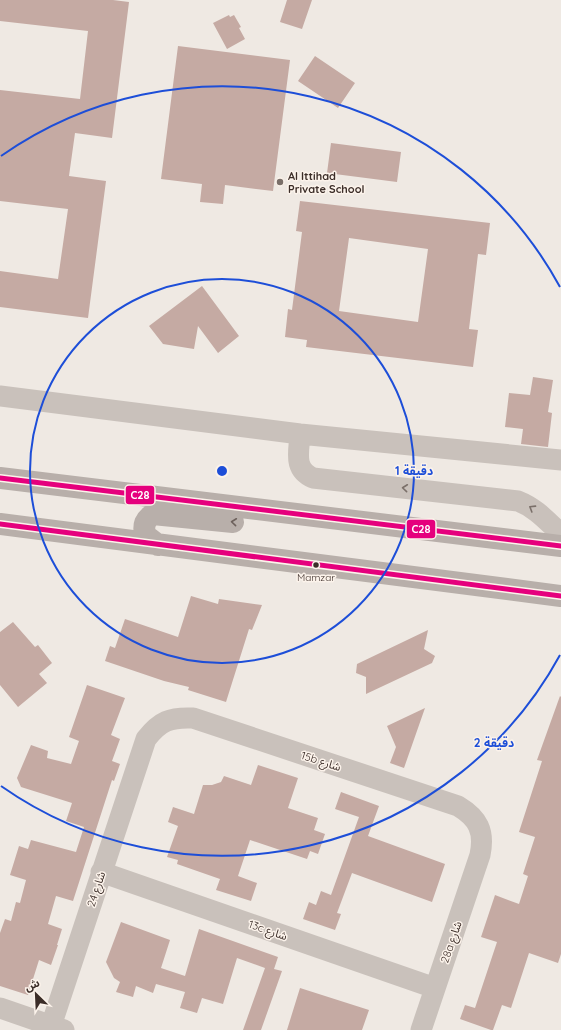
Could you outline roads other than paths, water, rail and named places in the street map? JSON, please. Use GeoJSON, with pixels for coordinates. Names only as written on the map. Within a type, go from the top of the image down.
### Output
{"type":"FeatureCollection","features":[{"type":"Feature","properties":{"kind":"main road"},"geometry":{"type":"LineString","coordinates":[[0,478],[561,546]]}},
{"type":"Feature","properties":{"kind":"main road"},"geometry":{"type":"LineString","coordinates":[[158,545],[145,535],[143,526],[146,519],[153,514],[360,534],[383,533],[411,528]]}},
{"type":"Feature","properties":{"kind":"main road"},"geometry":{"type":"LineString","coordinates":[[0,524],[561,596]]}},
{"type":"Feature","properties":{"kind":"street"},"geometry":{"type":"LineString","coordinates":[[0,396],[300,434],[561,460]]}},
{"type":"Feature","properties":{"kind":"street"},"geometry":{"type":"LineString","coordinates":[[300,434],[298,461],[304,472],[313,478],[518,501],[529,505],[539,512],[561,534]]}},
{"type":"Feature","properties":{"kind":"street","name":"15b شارع"},"geometry":{"type":"LineString","coordinates":[[141,752],[146,739],[154,729],[166,721],[179,718],[193,718],[458,806],[468,812],[476,820],[481,831],[483,843],[480,855]]}},
{"type":"Feature","properties":{"kind":"street","name":"شارع 24"},"geometry":{"type":"LineString","coordinates":[[58,1028],[101,872],[141,752]]}},
{"type":"Feature","properties":{"kind":"street","name":"28a شارع"},"geometry":{"type":"LineString","coordinates":[[421,1030],[480,855]]}},
{"type":"Feature","properties":{"kind":"street","name":"13c شارع"},"geometry":{"type":"LineString","coordinates":[[101,872],[435,988]]}},
{"type":"Feature","properties":{"kind":"street"},"geometry":{"type":"LineString","coordinates":[[0,1008],[58,1028]]}},
{"type":"Feature","properties":{"kind":"place","name":"Al Ittihad Private School"},"geometry":{"type":"Point","coordinates":[280,182]}},
{"type":"Feature","properties":{"kind":"place","name":"Mamzar"},"geometry":{"type":"Point","coordinates":[316,565]}}]}
